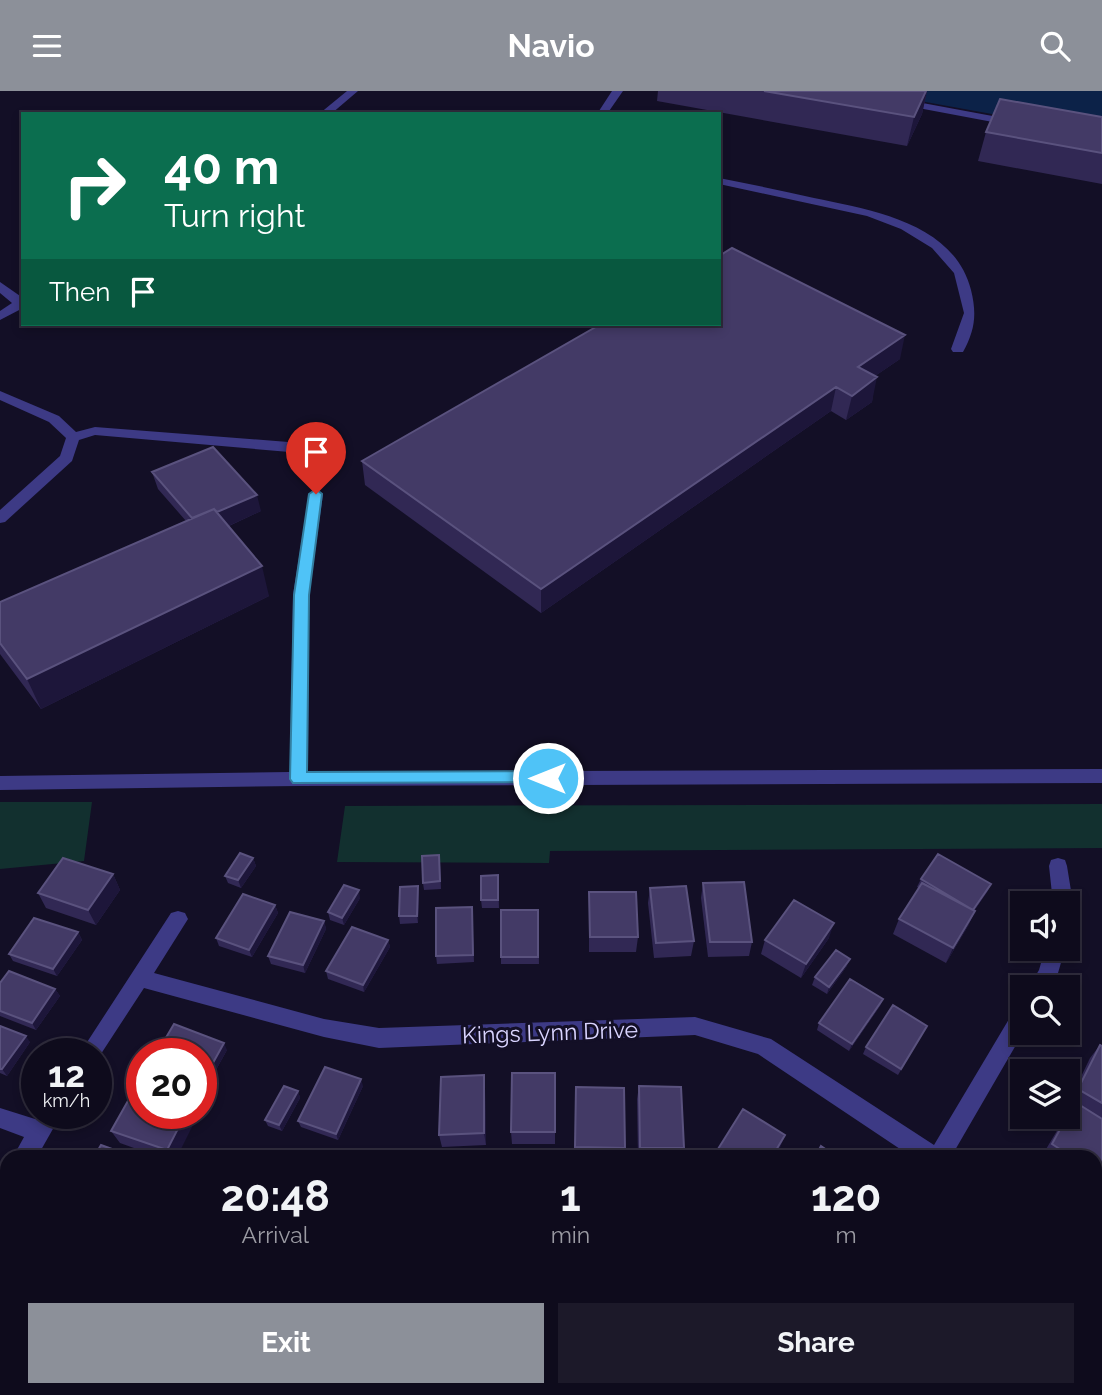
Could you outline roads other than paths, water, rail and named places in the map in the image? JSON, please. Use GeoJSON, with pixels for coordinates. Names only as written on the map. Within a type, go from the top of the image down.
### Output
{"type":"FeatureCollection","features":[{"type":"Feature","properties":{"kind":"street"},"geometry":{"type":"LineString","coordinates":[[327,112],[342,103],[353,91]]}},
{"type":"Feature","properties":{"kind":"street"},"geometry":{"type":"LineString","coordinates":[[603,112],[618,91]]}},
{"type":"Feature","properties":{"kind":"street"},"geometry":{"type":"LineString","coordinates":[[883,99],[1020,124]]}},
{"type":"Feature","properties":{"kind":"street"},"geometry":{"type":"LineString","coordinates":[[721,181],[870,213],[905,226],[936,245],[960,272],[970,313],[958,349]]}},
{"type":"Feature","properties":{"kind":"street"},"geometry":{"type":"LineString","coordinates":[[0,286],[21,303],[0,316]]}},
{"type":"Feature","properties":{"kind":"street"},"geometry":{"type":"LineString","coordinates":[[0,395],[54,419],[73,437]]}},
{"type":"Feature","properties":{"kind":"street"},"geometry":{"type":"LineString","coordinates":[[73,437],[95,431],[300,448]]}},
{"type":"Feature","properties":{"kind":"street"},"geometry":{"type":"LineString","coordinates":[[0,518],[67,459],[73,437]]}},
{"type":"Feature","properties":{"kind":"street"},"geometry":{"type":"LineString","coordinates":[[299,779],[301,595],[316,494]]}},
{"type":"Feature","properties":{"kind":"street"},"geometry":{"type":"LineString","coordinates":[[0,783],[299,779],[1102,776]]}},
{"type":"Feature","properties":{"kind":"street"},"geometry":{"type":"LineString","coordinates":[[1058,866],[1061,891]]}},
{"type":"Feature","properties":{"kind":"street"},"geometry":{"type":"LineString","coordinates":[[100,1038],[178,919]]}},
{"type":"Feature","properties":{"kind":"street","name":"Kings Lynn Drive"},"geometry":{"type":"LineString","coordinates":[[139,978],[324,1028],[379,1038],[695,1027],[764,1046],[921,1150]]}},
{"type":"Feature","properties":{"kind":"street"},"geometry":{"type":"LineString","coordinates":[[943,1150],[1010,1036]]}},
{"type":"Feature","properties":{"kind":"street"},"geometry":{"type":"LineString","coordinates":[[0,1118],[21,1120]]}},
{"type":"Feature","properties":{"kind":"street"},"geometry":{"type":"LineString","coordinates":[[28,1150],[41,1129]]}},
{"type":"Feature","properties":{"kind":"water"},"geometry":{"type":"Polygon","coordinates":[[[865,91],[1102,91],[1102,134],[865,91]]]}}]}
